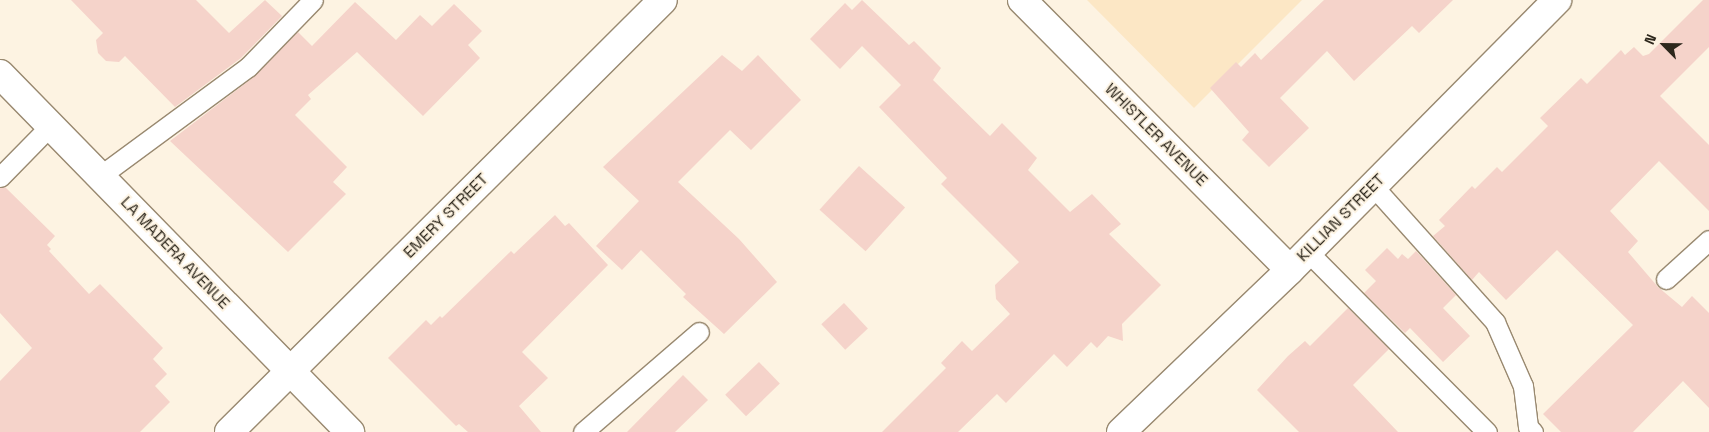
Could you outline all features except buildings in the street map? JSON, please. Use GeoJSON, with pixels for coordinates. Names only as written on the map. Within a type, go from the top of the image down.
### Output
{"type":"FeatureCollection","features":[{"type":"Feature","properties":{"kind":"street","name":"EMERY STREET"},"geometry":{"type":"LineString","coordinates":[[229,432],[663,0]]}},
{"type":"Feature","properties":{"kind":"street","name":"WHISTLER AVENUE"},"geometry":{"type":"LineString","coordinates":[[1022,0],[1299,261]]}},
{"type":"Feature","properties":{"kind":"street","name":"KILLIAN STREET"},"geometry":{"type":"LineString","coordinates":[[1121,432],[1299,261],[1557,0]]}},
{"type":"Feature","properties":{"kind":"street","name":"LA MADERA AVENUE"},"geometry":{"type":"LineString","coordinates":[[0,74],[350,432]]}},
{"type":"Feature","properties":{"kind":"lane"},"geometry":{"type":"LineString","coordinates":[[100,176],[248,67],[313,0]]}},
{"type":"Feature","properties":{"kind":"lane"},"geometry":{"type":"LineString","coordinates":[[0,177],[50,126]]}},
{"type":"Feature","properties":{"kind":"lane"},"geometry":{"type":"LineString","coordinates":[[1373,186],[1495,322],[1524,386],[1528,427],[1533,432]]}},
{"type":"Feature","properties":{"kind":"lane"},"geometry":{"type":"LineString","coordinates":[[1666,279],[1709,240]]}},
{"type":"Feature","properties":{"kind":"lane"},"geometry":{"type":"LineString","coordinates":[[1299,261],[1487,432]]}},
{"type":"Feature","properties":{"kind":"lane"},"geometry":{"type":"LineString","coordinates":[[584,432],[699,332]]}},
{"type":"Feature","properties":{"kind":"shaded area"},"geometry":{"type":"Polygon","coordinates":[[[1087,0],[1302,0],[1194,108],[1087,0]]]}}]}
